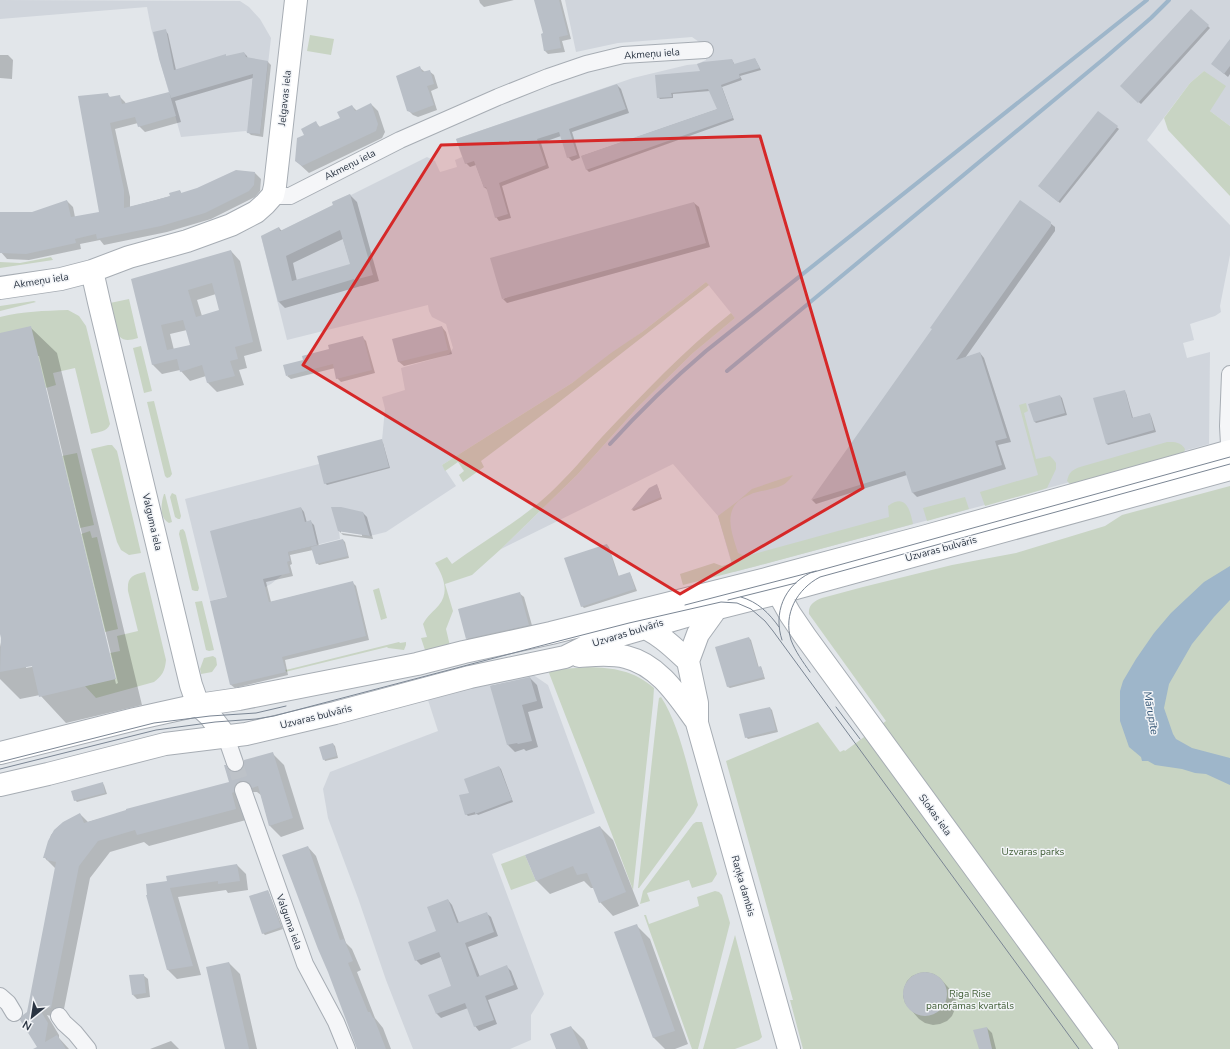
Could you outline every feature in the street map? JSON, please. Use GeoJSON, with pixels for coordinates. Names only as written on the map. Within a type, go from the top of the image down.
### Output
{"type":"FeatureCollection","features":[{"type":"Feature","properties":{"kind":"main road","name":"Jelgavas iela"},"geometry":{"type":"LineString","coordinates":[[273,195],[296,0]]}},
{"type":"Feature","properties":{"kind":"main road","name":"Akmeņu iela"},"geometry":{"type":"LineString","coordinates":[[0,288],[62,279],[92,271],[129,257],[187,241],[230,225],[256,212],[266,204],[273,195]]}},
{"type":"Feature","properties":{"kind":"main road","name":"Valguma iela"},"geometry":{"type":"LineString","coordinates":[[92,271],[187,668],[198,704],[210,716],[226,737]]}},
{"type":"Feature","properties":{"kind":"main road","name":"Uzvaras bulvāris"},"geometry":{"type":"LineString","coordinates":[[0,785],[165,744],[246,734],[335,713],[470,677],[565,657],[593,643],[690,614],[716,609],[774,585],[923,537],[1230,448]]}},
{"type":"Feature","properties":{"kind":"main road","name":"Uzvaras bulvāris"},"geometry":{"type":"LineString","coordinates":[[0,753],[198,704],[239,699],[417,664],[613,618],[697,595],[774,585],[1230,469]]}},
{"type":"Feature","properties":{"kind":"main road","name":"Slokas iela"},"geometry":{"type":"LineString","coordinates":[[774,585],[805,636],[1107,1049]]}},
{"type":"Feature","properties":{"kind":"main road"},"geometry":{"type":"LineString","coordinates":[[613,618],[645,628],[672,645],[688,661],[698,634],[716,609]]}},
{"type":"Feature","properties":{"kind":"main road","name":"Raņķa dambis"},"geometry":{"type":"LineString","coordinates":[[565,657],[606,654],[626,657],[645,665],[658,674],[679,697],[697,723]]}},
{"type":"Feature","properties":{"kind":"main road","name":"Raņķa dambis"},"geometry":{"type":"LineString","coordinates":[[688,661],[697,703],[697,723],[789,1049]]}},
{"type":"Feature","properties":{"kind":"street","name":"Akmeņu iela"},"geometry":{"type":"LineString","coordinates":[[273,195],[290,196],[400,140],[498,97],[586,64],[624,56],[705,50]]}},
{"type":"Feature","properties":{"kind":"street"},"geometry":{"type":"LineString","coordinates":[[1230,374],[1228,426],[1230,448]]}},
{"type":"Feature","properties":{"kind":"street","name":"Valguma iela"},"geometry":{"type":"LineString","coordinates":[[226,737],[235,763]]}},
{"type":"Feature","properties":{"kind":"street","name":"Valguma iela"},"geometry":{"type":"LineString","coordinates":[[243,790],[305,964],[336,1022],[347,1049]]}},
{"type":"Feature","properties":{"kind":"street"},"geometry":{"type":"LineString","coordinates":[[59,1016],[88,1049]]}},
{"type":"Feature","properties":{"kind":"highlighted area"},"geometry":{"type":"Polygon","coordinates":[[[760,136],[863,488],[680,594],[303,365],[441,145],[760,136]]]}},
{"type":"Feature","properties":{"kind":"shaded area"},"geometry":{"type":"Polygon","coordinates":[[[0,0],[240,1],[249,7],[260,19],[271,38],[260,134],[247,133],[246,131],[181,137],[151,28],[147,7],[0,19],[0,0]]]}},
{"type":"Feature","properties":{"kind":"shaded area"},"geometry":{"type":"Polygon","coordinates":[[[565,0],[1230,0],[1230,126],[1210,111],[1204,71],[1190,83],[1147,140],[1230,225],[1230,255],[1220,306],[1221,312],[1215,316],[1190,324],[1194,340],[1183,343],[1187,358],[1210,352],[1209,444],[734,572],[718,516],[673,464],[501,549],[577,475],[637,408],[693,353],[735,318],[706,282],[642,332],[572,383],[442,465],[456,486],[386,532],[370,536],[339,531],[340,539],[288,552],[290,561],[280,564],[282,575],[271,584],[265,587],[210,601],[185,499],[319,464],[382,440],[385,409],[382,397],[405,390],[401,368],[444,356],[449,354],[453,348],[446,324],[432,317],[428,305],[287,340],[261,236],[279,227],[281,231],[333,205],[332,202],[350,194],[351,195],[427,157],[435,161],[440,172],[457,167],[455,160],[462,157],[456,139],[633,78],[697,64],[706,60],[705,50],[702,44],[692,37],[618,43],[576,52],[565,0]]]}},
{"type":"Feature","properties":{"kind":"shaded area"},"geometry":{"type":"Polygon","coordinates":[[[529,672],[548,685],[595,813],[492,854],[544,994],[531,1015],[531,1040],[510,1049],[413,1049],[386,980],[358,898],[328,818],[323,789],[330,772],[438,731],[428,700],[529,672]]]}},
{"type":"Feature","properties":{"kind":"green space"},"geometry":{"type":"Polygon","coordinates":[[[310,35],[334,39],[331,55],[307,51],[310,35]]]}},
{"type":"Feature","properties":{"kind":"green space"},"geometry":{"type":"Polygon","coordinates":[[[1204,71],[1226,86],[1210,111],[1230,126],[1230,196],[1168,130],[1164,118],[1190,83],[1204,71]]]}},
{"type":"Feature","properties":{"kind":"green space"},"geometry":{"type":"Polygon","coordinates":[[[51,257],[53,260],[0,268],[0,262],[20,263],[51,257]]]}},
{"type":"Feature","properties":{"kind":"green space"},"geometry":{"type":"Polygon","coordinates":[[[706,282],[709,285],[481,461],[484,467],[463,482],[459,475],[464,471],[458,462],[445,471],[442,465],[572,383],[611,353],[642,332],[706,282]]]}},
{"type":"Feature","properties":{"kind":"green space"},"geometry":{"type":"Polygon","coordinates":[[[129,299],[138,338],[128,340],[119,336],[110,303],[129,299]]]}},
{"type":"Feature","properties":{"kind":"green space"},"geometry":{"type":"Polygon","coordinates":[[[34,301],[36,302],[0,311],[0,306],[34,301]]]}},
{"type":"Feature","properties":{"kind":"green space"},"geometry":{"type":"Polygon","coordinates":[[[68,310],[79,316],[86,326],[110,424],[107,429],[91,434],[75,368],[53,373],[56,385],[46,388],[0,333],[0,317],[25,312],[68,310]]]}},
{"type":"Feature","properties":{"kind":"green space"},"geometry":{"type":"Polygon","coordinates":[[[731,313],[735,318],[693,353],[637,408],[577,475],[501,549],[472,575],[445,584],[453,611],[446,629],[450,646],[428,652],[425,650],[421,638],[427,637],[423,624],[439,605],[445,589],[443,578],[435,563],[447,557],[452,564],[539,503],[564,479],[664,373],[731,313]]]}},
{"type":"Feature","properties":{"kind":"green space"},"geometry":{"type":"Polygon","coordinates":[[[141,346],[152,391],[144,393],[133,348],[141,346]]]}},
{"type":"Feature","properties":{"kind":"green space"},"geometry":{"type":"Polygon","coordinates":[[[154,401],[172,474],[167,478],[165,476],[147,402],[154,401]]]}},
{"type":"Feature","properties":{"kind":"green space"},"geometry":{"type":"Polygon","coordinates":[[[1026,403],[1028,411],[1024,413],[1036,459],[1050,456],[1056,463],[1056,469],[1047,488],[985,506],[980,492],[1038,475],[1019,405],[1026,403]]]}},
{"type":"Feature","properties":{"kind":"green space"},"geometry":{"type":"Polygon","coordinates":[[[1167,442],[1175,442],[1182,445],[1185,449],[1184,453],[1070,484],[1067,481],[1071,472],[1080,467],[1167,442]]]}},
{"type":"Feature","properties":{"kind":"green space"},"geometry":{"type":"Polygon","coordinates":[[[112,445],[117,451],[141,553],[129,555],[121,550],[117,542],[91,449],[112,445]]]}},
{"type":"Feature","properties":{"kind":"green space"},"geometry":{"type":"Polygon","coordinates":[[[77,453],[94,525],[80,528],[62,456],[77,453]]]}},
{"type":"Feature","properties":{"kind":"green space"},"geometry":{"type":"Polygon","coordinates":[[[793,475],[782,486],[751,494],[740,500],[734,506],[731,512],[730,520],[738,553],[745,556],[750,555],[889,517],[888,506],[899,501],[903,502],[909,509],[913,524],[683,585],[680,574],[714,563],[722,566],[732,563],[718,516],[752,489],[793,475]]]}},
{"type":"Feature","properties":{"kind":"green space","name":"Uzvaras parks"},"geometry":{"type":"Polygon","coordinates":[[[1230,486],[1230,1049],[803,1049],[790,1000],[793,1000],[726,761],[818,722],[840,752],[845,751],[886,721],[809,614],[809,608],[814,602],[822,598],[952,565],[1016,553],[1105,526],[1122,515],[1230,486]]]}},
{"type":"Feature","properties":{"kind":"green space"},"geometry":{"type":"Polygon","coordinates":[[[172,493],[176,495],[181,516],[180,519],[175,517],[170,497],[172,493]]]}},
{"type":"Feature","properties":{"kind":"green space"},"geometry":{"type":"Polygon","coordinates":[[[164,494],[172,522],[169,523],[162,514],[164,494]]]}},
{"type":"Feature","properties":{"kind":"green space"},"geometry":{"type":"Polygon","coordinates":[[[965,497],[969,509],[927,521],[923,508],[965,497]]]}},
{"type":"Feature","properties":{"kind":"green space"},"geometry":{"type":"Polygon","coordinates":[[[183,529],[199,588],[198,591],[192,590],[179,534],[180,530],[183,529]]]}},
{"type":"Feature","properties":{"kind":"green space"},"geometry":{"type":"Polygon","coordinates":[[[90,531],[92,538],[97,537],[118,629],[105,632],[81,534],[90,531]]]}},
{"type":"Feature","properties":{"kind":"green space"},"geometry":{"type":"Polygon","coordinates":[[[145,572],[166,660],[164,670],[159,678],[154,682],[96,698],[85,686],[116,678],[110,653],[120,651],[117,636],[138,631],[128,591],[128,583],[131,577],[145,572]]]}},
{"type":"Feature","properties":{"kind":"green space"},"geometry":{"type":"Polygon","coordinates":[[[379,588],[387,618],[381,620],[373,590],[379,588]]]}},
{"type":"Feature","properties":{"kind":"green space"},"geometry":{"type":"Polygon","coordinates":[[[202,601],[214,650],[209,651],[206,650],[195,602],[202,601]]]}},
{"type":"Feature","properties":{"kind":"green space"},"geometry":{"type":"Polygon","coordinates":[[[399,642],[406,642],[404,650],[387,647],[285,672],[285,670],[399,642]]]}},
{"type":"Feature","properties":{"kind":"green space"},"geometry":{"type":"Polygon","coordinates":[[[213,656],[216,658],[217,665],[212,672],[201,674],[200,669],[204,658],[213,656]]]}},
{"type":"Feature","properties":{"kind":"green space"},"geometry":{"type":"Polygon","coordinates":[[[588,667],[623,671],[638,677],[654,688],[633,890],[549,673],[550,670],[588,667]]]}},
{"type":"Feature","properties":{"kind":"green space"},"geometry":{"type":"Polygon","coordinates":[[[661,697],[668,709],[678,735],[698,805],[694,813],[638,888],[658,705],[659,698],[661,697]]]}},
{"type":"Feature","properties":{"kind":"green space"},"geometry":{"type":"Polygon","coordinates":[[[696,822],[702,822],[717,874],[712,882],[692,888],[689,880],[647,893],[650,901],[640,904],[643,891],[696,822]]]}},
{"type":"Feature","properties":{"kind":"green space"},"geometry":{"type":"Polygon","coordinates":[[[525,855],[536,881],[511,890],[501,864],[525,855]]]}},
{"type":"Feature","properties":{"kind":"green space"},"geometry":{"type":"Polygon","coordinates":[[[715,891],[722,895],[730,923],[698,1049],[692,1049],[644,915],[646,915],[649,924],[699,906],[697,897],[715,891]]]}},
{"type":"Feature","properties":{"kind":"green space"},"geometry":{"type":"Polygon","coordinates":[[[735,935],[762,1037],[759,1040],[735,1049],[703,1049],[735,935]]]}},
{"type":"Feature","properties":{"kind":"water","name":"Mārupīte"},"geometry":{"type":"Polygon","coordinates":[[[1230,566],[1230,600],[1192,644],[1169,684],[1164,708],[1176,739],[1192,748],[1230,758],[1230,785],[1206,774],[1155,765],[1148,761],[1142,761],[1141,757],[1129,747],[1120,721],[1120,691],[1123,681],[1136,659],[1154,633],[1171,613],[1204,582],[1230,566]]]}},
{"type":"Feature","properties":{"kind":"building"},"geometry":{"type":"Polygon","coordinates":[[[534,0],[559,0],[568,35],[559,37],[561,48],[544,51],[541,34],[543,33],[534,0]]]}},
{"type":"Feature","properties":{"kind":"building"},"geometry":{"type":"Polygon","coordinates":[[[1191,9],[1209,25],[1138,103],[1120,86],[1191,9]]]}},
{"type":"Feature","properties":{"kind":"building"},"geometry":{"type":"Polygon","coordinates":[[[166,29],[174,70],[226,54],[226,56],[244,52],[246,57],[268,61],[260,134],[247,133],[253,74],[171,98],[159,59],[153,32],[166,29]]]}},
{"type":"Feature","properties":{"kind":"building"},"geometry":{"type":"Polygon","coordinates":[[[1230,39],[1230,66],[1224,74],[1211,64],[1230,39]]]}},
{"type":"Feature","properties":{"kind":"building"},"geometry":{"type":"Polygon","coordinates":[[[755,58],[760,68],[739,74],[740,78],[721,85],[733,118],[586,170],[581,156],[717,109],[708,89],[671,93],[672,97],[657,98],[655,75],[700,71],[697,64],[703,62],[732,59],[734,64],[755,58]]]}},
{"type":"Feature","properties":{"kind":"building"},"geometry":{"type":"Polygon","coordinates":[[[420,66],[422,72],[430,70],[434,84],[427,86],[434,105],[413,113],[407,111],[396,76],[420,66]]]}},
{"type":"Feature","properties":{"kind":"building"},"geometry":{"type":"Polygon","coordinates":[[[617,84],[626,109],[569,129],[577,155],[567,158],[559,132],[537,139],[546,165],[499,183],[508,214],[495,218],[486,187],[484,188],[474,161],[465,164],[456,139],[617,84]]]}},
{"type":"Feature","properties":{"kind":"building"},"geometry":{"type":"Polygon","coordinates":[[[169,92],[176,116],[138,127],[135,117],[110,123],[124,190],[124,208],[170,196],[169,193],[180,190],[181,193],[197,188],[236,170],[255,172],[254,185],[249,191],[205,213],[161,226],[97,239],[96,234],[75,239],[76,243],[26,254],[0,253],[0,212],[32,212],[67,200],[71,217],[99,212],[78,96],[108,93],[109,97],[120,95],[122,104],[169,92]]]}},
{"type":"Feature","properties":{"kind":"building"},"geometry":{"type":"Polygon","coordinates":[[[371,103],[378,124],[376,131],[302,166],[295,161],[297,138],[304,135],[301,129],[316,121],[319,127],[340,118],[337,112],[352,105],[355,111],[371,103]]]}},
{"type":"Feature","properties":{"kind":"building"},"geometry":{"type":"Polygon","coordinates":[[[1098,111],[1118,126],[1058,202],[1038,186],[1098,111]]]}},
{"type":"Feature","properties":{"kind":"building"},"geometry":{"type":"Polygon","coordinates":[[[350,194],[373,275],[354,279],[278,302],[261,236],[279,227],[280,231],[333,205],[332,202],[350,194]],[[340,230],[286,256],[292,281],[350,264],[340,230]]]}},
{"type":"Feature","properties":{"kind":"building"},"geometry":{"type":"Polygon","coordinates":[[[1020,200],[1051,222],[1051,226],[956,360],[980,352],[1007,438],[995,441],[1002,465],[912,493],[905,471],[811,500],[932,329],[930,328],[1020,200]]]}},
{"type":"Feature","properties":{"kind":"building"},"geometry":{"type":"Polygon","coordinates":[[[694,202],[706,243],[502,299],[490,258],[694,202]]]}},
{"type":"Feature","properties":{"kind":"building"},"geometry":{"type":"Polygon","coordinates":[[[231,250],[253,342],[235,347],[238,359],[230,361],[235,376],[207,383],[202,365],[180,372],[177,359],[152,365],[131,279],[231,250]],[[212,283],[188,290],[196,317],[219,310],[212,283]],[[183,320],[161,325],[167,350],[190,345],[183,320]]]}},
{"type":"Feature","properties":{"kind":"building"},"geometry":{"type":"Polygon","coordinates":[[[31,326],[116,679],[39,697],[32,666],[0,672],[0,333],[31,326]]]}},
{"type":"Feature","properties":{"kind":"building"},"geometry":{"type":"Polygon","coordinates":[[[442,326],[448,350],[398,362],[392,339],[442,326]]]}},
{"type":"Feature","properties":{"kind":"building"},"geometry":{"type":"Polygon","coordinates":[[[363,336],[372,370],[336,379],[333,364],[286,376],[283,365],[303,360],[302,356],[329,349],[328,345],[363,336]]]}},
{"type":"Feature","properties":{"kind":"building"},"geometry":{"type":"Polygon","coordinates":[[[1125,390],[1132,418],[1150,413],[1154,430],[1106,444],[1093,398],[1125,390]]]}},
{"type":"Feature","properties":{"kind":"building"},"geometry":{"type":"Polygon","coordinates":[[[1060,395],[1065,413],[1034,422],[1028,404],[1060,395]]]}},
{"type":"Feature","properties":{"kind":"building"},"geometry":{"type":"Polygon","coordinates":[[[382,439],[389,467],[324,484],[317,456],[382,439]]]}},
{"type":"Feature","properties":{"kind":"building"},"geometry":{"type":"Polygon","coordinates":[[[657,484],[661,497],[631,510],[649,488],[657,484]]]}},
{"type":"Feature","properties":{"kind":"building"},"geometry":{"type":"Polygon","coordinates":[[[301,507],[305,522],[311,520],[317,545],[288,552],[290,561],[287,562],[290,573],[263,579],[269,602],[353,581],[366,636],[282,657],[286,672],[230,685],[210,601],[227,597],[210,531],[301,507]]]}},
{"type":"Feature","properties":{"kind":"building"},"geometry":{"type":"Polygon","coordinates":[[[331,507],[341,507],[363,512],[370,536],[338,531],[331,507]]]}},
{"type":"Feature","properties":{"kind":"building"},"geometry":{"type":"Polygon","coordinates":[[[343,539],[348,556],[316,564],[311,547],[343,539]]]}},
{"type":"Feature","properties":{"kind":"building"},"geometry":{"type":"Polygon","coordinates":[[[607,544],[618,576],[630,572],[635,589],[581,607],[564,558],[607,544]]]}},
{"type":"Feature","properties":{"kind":"building"},"geometry":{"type":"Polygon","coordinates":[[[520,592],[529,625],[466,639],[458,609],[520,592]]]}},
{"type":"Feature","properties":{"kind":"building"},"geometry":{"type":"Polygon","coordinates":[[[749,637],[758,667],[761,666],[764,677],[727,687],[715,647],[749,637]]]}},
{"type":"Feature","properties":{"kind":"building"},"geometry":{"type":"Polygon","coordinates":[[[530,677],[537,701],[522,705],[532,741],[507,745],[490,686],[530,677]]]}},
{"type":"Feature","properties":{"kind":"building"},"geometry":{"type":"Polygon","coordinates":[[[770,707],[776,730],[745,738],[739,714],[770,707]]]}},
{"type":"Feature","properties":{"kind":"building"},"geometry":{"type":"Polygon","coordinates":[[[333,743],[337,756],[323,760],[319,747],[333,743]]]}},
{"type":"Feature","properties":{"kind":"building"},"geometry":{"type":"Polygon","coordinates":[[[273,752],[293,818],[269,826],[258,786],[252,788],[249,783],[240,781],[236,784],[234,792],[232,793],[236,809],[137,835],[135,830],[98,841],[79,866],[51,1008],[37,1005],[48,1023],[45,1042],[57,1035],[66,1049],[33,1049],[37,1047],[20,1020],[27,1012],[56,862],[43,858],[48,841],[54,830],[63,822],[80,813],[84,823],[126,809],[229,782],[224,765],[226,765],[229,770],[233,772],[238,772],[242,769],[244,760],[273,752]]]}},
{"type":"Feature","properties":{"kind":"building"},"geometry":{"type":"Polygon","coordinates":[[[499,766],[512,800],[475,814],[475,812],[465,815],[459,795],[469,793],[464,779],[499,766]]]}},
{"type":"Feature","properties":{"kind":"building"},"geometry":{"type":"Polygon","coordinates":[[[103,782],[105,793],[74,801],[71,791],[103,782]]]}},
{"type":"Feature","properties":{"kind":"building"},"geometry":{"type":"Polygon","coordinates":[[[600,826],[626,892],[599,903],[587,873],[577,875],[573,866],[536,881],[525,855],[600,826]]]}},
{"type":"Feature","properties":{"kind":"building"},"geometry":{"type":"Polygon","coordinates":[[[308,846],[340,940],[344,939],[353,961],[348,963],[368,1012],[370,1012],[374,1018],[386,1049],[357,1049],[318,949],[282,855],[308,846]]]}},
{"type":"Feature","properties":{"kind":"building"},"geometry":{"type":"Polygon","coordinates":[[[237,864],[240,881],[218,884],[218,881],[170,888],[193,966],[167,970],[146,895],[146,884],[167,881],[166,876],[237,864]]]}},
{"type":"Feature","properties":{"kind":"building"},"geometry":{"type":"Polygon","coordinates":[[[268,890],[281,927],[262,934],[249,896],[268,890]]]}},
{"type":"Feature","properties":{"kind":"building"},"geometry":{"type":"Polygon","coordinates":[[[448,899],[457,923],[487,912],[494,932],[465,943],[477,977],[507,965],[514,985],[485,996],[494,1020],[474,1027],[465,1003],[436,1014],[428,995],[451,986],[439,952],[415,961],[408,942],[436,931],[427,907],[448,899]]]}},
{"type":"Feature","properties":{"kind":"building"},"geometry":{"type":"Polygon","coordinates":[[[637,924],[675,1031],[653,1038],[614,932],[637,924]]]}},
{"type":"Feature","properties":{"kind":"building"},"geometry":{"type":"Polygon","coordinates":[[[229,962],[249,1049],[225,1049],[206,967],[229,962]]]}},
{"type":"Feature","properties":{"kind":"building"},"geometry":{"type":"Polygon","coordinates":[[[921,972],[929,972],[934,973],[941,978],[946,985],[946,1003],[941,1010],[934,1015],[921,1016],[913,1013],[906,1006],[903,998],[903,990],[906,982],[913,975],[921,972]]]}},
{"type":"Feature","properties":{"kind":"building"},"geometry":{"type":"Polygon","coordinates":[[[144,974],[146,993],[132,995],[129,975],[144,974]]]}},
{"type":"Feature","properties":{"kind":"building"},"geometry":{"type":"Polygon","coordinates":[[[571,1026],[581,1049],[556,1049],[550,1034],[571,1026]]]}},
{"type":"Feature","properties":{"kind":"building"},"geometry":{"type":"Polygon","coordinates":[[[987,1027],[992,1049],[979,1049],[973,1030],[987,1027]]]}},
{"type":"Feature","properties":{"kind":"waterway"},"geometry":{"type":"LineString","coordinates":[[610,444],[656,396],[706,351],[1147,0]]}},
{"type":"Feature","properties":{"kind":"waterway"},"geometry":{"type":"LineString","coordinates":[[727,371],[1106,57],[1151,18],[1169,0]]}},
{"type":"Feature","properties":{"kind":"tunnel"},"geometry":{"type":"LineString","coordinates":[[235,763],[243,790]]}},
{"type":"Feature","properties":{"kind":"tram line"},"geometry":{"type":"LineString","coordinates":[[782,640],[779,620],[783,601],[793,585],[810,573],[1230,457]]}},
{"type":"Feature","properties":{"kind":"tram line"},"geometry":{"type":"LineString","coordinates":[[810,672],[799,656],[791,640],[789,621],[794,603],[799,595],[805,588],[820,577],[1230,464]]}},
{"type":"Feature","properties":{"kind":"tram line"},"geometry":{"type":"LineString","coordinates":[[685,605],[816,571]]}},
{"type":"Feature","properties":{"kind":"tram line"},"geometry":{"type":"LineString","coordinates":[[728,600],[796,583]]}},
{"type":"Feature","properties":{"kind":"tram line"},"geometry":{"type":"LineString","coordinates":[[741,597],[753,602],[763,609],[779,627]]}},
{"type":"Feature","properties":{"kind":"tram line"},"geometry":{"type":"LineString","coordinates":[[0,769],[156,730],[274,716],[629,623],[721,602],[737,603],[751,609],[765,621],[773,631],[1079,1049]]}},
{"type":"Feature","properties":{"kind":"tram line"},"geometry":{"type":"LineString","coordinates":[[0,762],[154,723],[210,716],[256,713],[286,706]]}},
{"type":"Feature","properties":{"kind":"tram line"},"geometry":{"type":"LineString","coordinates":[[836,707],[860,739]]}},
{"type":"Feature","properties":{"kind":"park label","name":"Riga Rise panorāmas kvartāls"},"geometry":{"type":"Point","coordinates":[970,1000]}}]}
